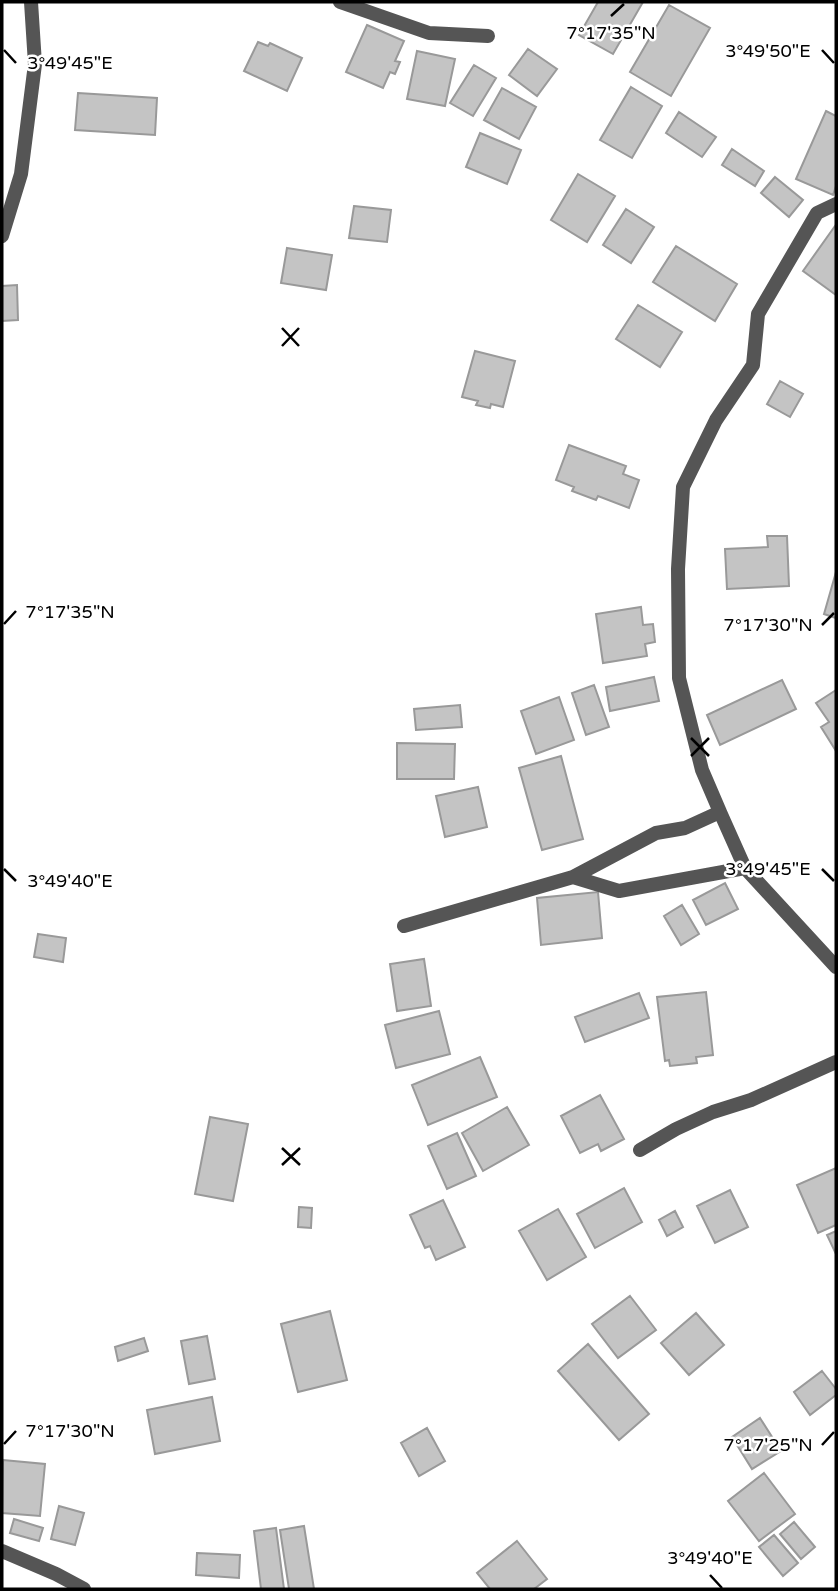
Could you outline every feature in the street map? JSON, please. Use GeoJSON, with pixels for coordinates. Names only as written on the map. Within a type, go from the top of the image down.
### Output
{"type":"FeatureCollection","features":[{"type":"Feature","properties":{"kind":"street"},"geometry":{"type":"LineString","coordinates":[[2,236],[21,174],[35,64],[31,2]]}},
{"type":"Feature","properties":{"kind":"street"},"geometry":{"type":"LineString","coordinates":[[340,2],[429,33],[488,36]]}},
{"type":"Feature","properties":{"kind":"street"},"geometry":{"type":"LineString","coordinates":[[836,204],[817,214],[758,314],[753,365],[716,420],[683,487],[678,569],[679,678],[702,770],[745,868],[836,967]]}},
{"type":"Feature","properties":{"kind":"street"},"geometry":{"type":"LineString","coordinates":[[404,926],[573,877],[656,833],[685,828],[720,812]]}},
{"type":"Feature","properties":{"kind":"street"},"geometry":{"type":"LineString","coordinates":[[573,877],[620,891],[745,868]]}},
{"type":"Feature","properties":{"kind":"street"},"geometry":{"type":"LineString","coordinates":[[640,1150],[676,1129],[836,1062]]}},
{"type":"Feature","properties":{"kind":"street"},"geometry":{"type":"LineString","coordinates":[[2,1551],[84,1589]]}},
{"type":"Feature","properties":{"kind":"building"},"geometry":{"type":"Polygon","coordinates":[[[598,2],[643,2],[613,54],[579,35],[598,2]]]}},
{"type":"Feature","properties":{"kind":"building"},"geometry":{"type":"Polygon","coordinates":[[[669,5],[710,28],[671,96],[630,72],[669,5]]]}},
{"type":"Feature","properties":{"kind":"building"},"geometry":{"type":"Polygon","coordinates":[[[367,25],[404,41],[395,61],[400,62],[395,74],[390,72],[383,88],[346,72],[367,25]]]}},
{"type":"Feature","properties":{"kind":"building"},"geometry":{"type":"Polygon","coordinates":[[[258,42],[268,46],[270,43],[302,58],[287,91],[244,71],[258,42]]]}},
{"type":"Feature","properties":{"kind":"building"},"geometry":{"type":"Polygon","coordinates":[[[528,49],[557,69],[537,96],[509,75],[528,49]]]}},
{"type":"Feature","properties":{"kind":"building"},"geometry":{"type":"Polygon","coordinates":[[[417,51],[455,59],[445,106],[407,99],[417,51]]]}},
{"type":"Feature","properties":{"kind":"building"},"geometry":{"type":"Polygon","coordinates":[[[474,65],[496,78],[473,116],[450,103],[474,65]]]}},
{"type":"Feature","properties":{"kind":"building"},"geometry":{"type":"Polygon","coordinates":[[[631,87],[662,106],[632,158],[600,140],[631,87]]]}},
{"type":"Feature","properties":{"kind":"building"},"geometry":{"type":"Polygon","coordinates":[[[502,88],[536,107],[519,139],[484,120],[502,88]]]}},
{"type":"Feature","properties":{"kind":"building"},"geometry":{"type":"Polygon","coordinates":[[[78,93],[157,98],[155,135],[75,130],[78,93]]]}},
{"type":"Feature","properties":{"kind":"building"},"geometry":{"type":"Polygon","coordinates":[[[826,111],[836,116],[836,186],[833,195],[796,179],[826,111]]]}},
{"type":"Feature","properties":{"kind":"building"},"geometry":{"type":"Polygon","coordinates":[[[679,112],[716,137],[702,157],[666,133],[679,112]]]}},
{"type":"Feature","properties":{"kind":"building"},"geometry":{"type":"Polygon","coordinates":[[[480,133],[521,150],[507,184],[466,167],[480,133]]]}},
{"type":"Feature","properties":{"kind":"building"},"geometry":{"type":"Polygon","coordinates":[[[732,149],[764,171],[755,186],[722,165],[732,149]]]}},
{"type":"Feature","properties":{"kind":"building"},"geometry":{"type":"Polygon","coordinates":[[[578,174],[615,196],[587,242],[551,220],[578,174]]]}},
{"type":"Feature","properties":{"kind":"building"},"geometry":{"type":"Polygon","coordinates":[[[775,177],[803,200],[789,217],[761,193],[775,177]]]}},
{"type":"Feature","properties":{"kind":"building"},"geometry":{"type":"Polygon","coordinates":[[[354,206],[391,210],[387,242],[349,238],[354,206]]]}},
{"type":"Feature","properties":{"kind":"building"},"geometry":{"type":"Polygon","coordinates":[[[626,209],[654,227],[631,263],[603,245],[626,209]]]}},
{"type":"Feature","properties":{"kind":"building"},"geometry":{"type":"Polygon","coordinates":[[[836,227],[836,295],[803,271],[836,227]]]}},
{"type":"Feature","properties":{"kind":"building"},"geometry":{"type":"Polygon","coordinates":[[[676,246],[737,284],[715,321],[653,282],[676,246]]]}},
{"type":"Feature","properties":{"kind":"building"},"geometry":{"type":"Polygon","coordinates":[[[287,248],[332,255],[326,290],[281,283],[287,248]]]}},
{"type":"Feature","properties":{"kind":"building"},"geometry":{"type":"Polygon","coordinates":[[[17,285],[18,320],[2,321],[2,286],[17,285]]]}},
{"type":"Feature","properties":{"kind":"building"},"geometry":{"type":"Polygon","coordinates":[[[638,305],[682,332],[660,367],[616,339],[638,305]]]}},
{"type":"Feature","properties":{"kind":"building"},"geometry":{"type":"Polygon","coordinates":[[[475,351],[515,361],[503,407],[491,404],[490,408],[476,405],[478,401],[462,397],[475,351]]]}},
{"type":"Feature","properties":{"kind":"building"},"geometry":{"type":"Polygon","coordinates":[[[780,381],[803,394],[790,417],[767,404],[780,381]]]}},
{"type":"Feature","properties":{"kind":"building"},"geometry":{"type":"Polygon","coordinates":[[[569,445],[626,466],[623,474],[639,480],[629,508],[598,496],[596,500],[572,491],[574,487],[556,480],[569,445]]]}},
{"type":"Feature","properties":{"kind":"building"},"geometry":{"type":"Polygon","coordinates":[[[767,536],[787,536],[789,586],[727,589],[725,549],[768,547],[767,536]]]}},
{"type":"Feature","properties":{"kind":"building"},"geometry":{"type":"Polygon","coordinates":[[[836,572],[836,618],[824,614],[836,572]]]}},
{"type":"Feature","properties":{"kind":"building"},"geometry":{"type":"Polygon","coordinates":[[[641,607],[643,625],[653,624],[655,642],[645,644],[647,656],[603,663],[596,614],[641,607]]]}},
{"type":"Feature","properties":{"kind":"building"},"geometry":{"type":"Polygon","coordinates":[[[654,677],[659,701],[610,711],[606,687],[654,677]]]}},
{"type":"Feature","properties":{"kind":"building"},"geometry":{"type":"Polygon","coordinates":[[[782,680],[796,709],[720,745],[707,715],[782,680]]]}},
{"type":"Feature","properties":{"kind":"building"},"geometry":{"type":"Polygon","coordinates":[[[594,685],[609,727],[586,735],[572,693],[594,685]]]}},
{"type":"Feature","properties":{"kind":"building"},"geometry":{"type":"Polygon","coordinates":[[[836,690],[836,751],[821,727],[829,722],[816,703],[836,690]]]}},
{"type":"Feature","properties":{"kind":"building"},"geometry":{"type":"Polygon","coordinates":[[[559,697],[574,740],[536,754],[521,711],[559,697]]]}},
{"type":"Feature","properties":{"kind":"building"},"geometry":{"type":"Polygon","coordinates":[[[460,705],[462,727],[416,730],[414,709],[460,705]]]}},
{"type":"Feature","properties":{"kind":"building"},"geometry":{"type":"Polygon","coordinates":[[[397,743],[455,744],[454,779],[397,779],[397,743]]]}},
{"type":"Feature","properties":{"kind":"building"},"geometry":{"type":"Polygon","coordinates":[[[561,756],[583,839],[542,850],[519,768],[561,756]]]}},
{"type":"Feature","properties":{"kind":"building"},"geometry":{"type":"Polygon","coordinates":[[[478,787],[487,827],[445,837],[436,796],[478,787]]]}},
{"type":"Feature","properties":{"kind":"building"},"geometry":{"type":"Polygon","coordinates":[[[725,883],[738,909],[706,925],[693,900],[725,883]]]}},
{"type":"Feature","properties":{"kind":"building"},"geometry":{"type":"Polygon","coordinates":[[[598,892],[602,938],[541,945],[537,898],[598,892]]]}},
{"type":"Feature","properties":{"kind":"building"},"geometry":{"type":"Polygon","coordinates":[[[682,905],[699,934],[681,945],[664,916],[682,905]]]}},
{"type":"Feature","properties":{"kind":"building"},"geometry":{"type":"Polygon","coordinates":[[[38,934],[66,938],[63,962],[34,957],[38,934]]]}},
{"type":"Feature","properties":{"kind":"building"},"geometry":{"type":"Polygon","coordinates":[[[424,959],[431,1006],[397,1011],[390,964],[424,959]]]}},
{"type":"Feature","properties":{"kind":"building"},"geometry":{"type":"Polygon","coordinates":[[[706,992],[713,1055],[696,1057],[697,1063],[670,1066],[669,1060],[665,1061],[657,997],[706,992]]]}},
{"type":"Feature","properties":{"kind":"building"},"geometry":{"type":"Polygon","coordinates":[[[639,993],[649,1018],[585,1042],[575,1017],[639,993]]]}},
{"type":"Feature","properties":{"kind":"building"},"geometry":{"type":"Polygon","coordinates":[[[439,1011],[450,1054],[396,1068],[385,1025],[439,1011]]]}},
{"type":"Feature","properties":{"kind":"building"},"geometry":{"type":"Polygon","coordinates":[[[480,1057],[497,1097],[428,1125],[412,1085],[480,1057]]]}},
{"type":"Feature","properties":{"kind":"building"},"geometry":{"type":"Polygon","coordinates":[[[600,1095],[624,1139],[601,1151],[598,1144],[580,1153],[561,1116],[600,1095]]]}},
{"type":"Feature","properties":{"kind":"building"},"geometry":{"type":"Polygon","coordinates":[[[507,1107],[529,1145],[483,1171],[462,1133],[507,1107]]]}},
{"type":"Feature","properties":{"kind":"building"},"geometry":{"type":"Polygon","coordinates":[[[210,1117],[248,1124],[233,1201],[195,1194],[210,1117]]]}},
{"type":"Feature","properties":{"kind":"building"},"geometry":{"type":"Polygon","coordinates":[[[457,1133],[476,1176],[447,1189],[428,1146],[457,1133]]]}},
{"type":"Feature","properties":{"kind":"building"},"geometry":{"type":"Polygon","coordinates":[[[836,1168],[836,1225],[818,1233],[797,1185],[836,1168]]]}},
{"type":"Feature","properties":{"kind":"building"},"geometry":{"type":"Polygon","coordinates":[[[624,1188],[642,1222],[595,1248],[577,1214],[624,1188]]]}},
{"type":"Feature","properties":{"kind":"building"},"geometry":{"type":"Polygon","coordinates":[[[730,1190],[748,1227],[715,1243],[697,1206],[730,1190]]]}},
{"type":"Feature","properties":{"kind":"building"},"geometry":{"type":"Polygon","coordinates":[[[443,1200],[465,1247],[436,1260],[430,1246],[425,1248],[410,1215],[443,1200]]]}},
{"type":"Feature","properties":{"kind":"building"},"geometry":{"type":"Polygon","coordinates":[[[299,1207],[312,1208],[311,1228],[298,1227],[299,1207]]]}},
{"type":"Feature","properties":{"kind":"building"},"geometry":{"type":"Polygon","coordinates":[[[558,1209],[586,1257],[547,1280],[519,1231],[558,1209]]]}},
{"type":"Feature","properties":{"kind":"building"},"geometry":{"type":"Polygon","coordinates":[[[675,1211],[683,1227],[667,1236],[659,1220],[675,1211]]]}},
{"type":"Feature","properties":{"kind":"building"},"geometry":{"type":"Polygon","coordinates":[[[836,1231],[836,1254],[827,1235],[836,1231]]]}},
{"type":"Feature","properties":{"kind":"building"},"geometry":{"type":"Polygon","coordinates":[[[630,1296],[656,1330],[618,1358],[592,1324],[630,1296]]]}},
{"type":"Feature","properties":{"kind":"building"},"geometry":{"type":"Polygon","coordinates":[[[330,1311],[347,1380],[298,1392],[281,1324],[330,1311]]]}},
{"type":"Feature","properties":{"kind":"building"},"geometry":{"type":"Polygon","coordinates":[[[696,1313],[724,1345],[689,1375],[661,1343],[696,1313]]]}},
{"type":"Feature","properties":{"kind":"building"},"geometry":{"type":"Polygon","coordinates":[[[207,1336],[215,1379],[189,1384],[181,1341],[207,1336]]]}},
{"type":"Feature","properties":{"kind":"building"},"geometry":{"type":"Polygon","coordinates":[[[144,1338],[148,1351],[118,1361],[115,1347],[144,1338]]]}},
{"type":"Feature","properties":{"kind":"building"},"geometry":{"type":"Polygon","coordinates":[[[588,1344],[649,1414],[619,1440],[558,1371],[588,1344]]]}},
{"type":"Feature","properties":{"kind":"building"},"geometry":{"type":"Polygon","coordinates":[[[822,1371],[836,1389],[836,1395],[810,1415],[794,1392],[822,1371]]]}},
{"type":"Feature","properties":{"kind":"building"},"geometry":{"type":"Polygon","coordinates":[[[212,1397],[220,1441],[155,1454],[147,1410],[212,1397]]]}},
{"type":"Feature","properties":{"kind":"building"},"geometry":{"type":"Polygon","coordinates":[[[760,1418],[781,1451],[752,1469],[732,1437],[760,1418]]]}},
{"type":"Feature","properties":{"kind":"building"},"geometry":{"type":"Polygon","coordinates":[[[427,1428],[445,1461],[419,1476],[401,1443],[427,1428]]]}},
{"type":"Feature","properties":{"kind":"building"},"geometry":{"type":"Polygon","coordinates":[[[3,1460],[45,1464],[40,1516],[2,1513],[3,1460]]]}},
{"type":"Feature","properties":{"kind":"building"},"geometry":{"type":"Polygon","coordinates":[[[764,1473],[795,1514],[759,1541],[728,1501],[764,1473]]]}},
{"type":"Feature","properties":{"kind":"building"},"geometry":{"type":"Polygon","coordinates":[[[59,1506],[84,1513],[75,1545],[51,1539],[59,1506]]]}},
{"type":"Feature","properties":{"kind":"building"},"geometry":{"type":"Polygon","coordinates":[[[14,1519],[43,1528],[39,1541],[10,1533],[14,1519]]]}},
{"type":"Feature","properties":{"kind":"building"},"geometry":{"type":"Polygon","coordinates":[[[794,1522],[815,1547],[801,1559],[780,1534],[794,1522]]]}},
{"type":"Feature","properties":{"kind":"building"},"geometry":{"type":"Polygon","coordinates":[[[304,1526],[314,1589],[289,1589],[280,1530],[304,1526]]]}},
{"type":"Feature","properties":{"kind":"building"},"geometry":{"type":"Polygon","coordinates":[[[276,1528],[284,1589],[261,1589],[254,1531],[276,1528]]]}},
{"type":"Feature","properties":{"kind":"building"},"geometry":{"type":"Polygon","coordinates":[[[774,1535],[798,1563],[783,1576],[759,1547],[774,1535]]]}},
{"type":"Feature","properties":{"kind":"building"},"geometry":{"type":"Polygon","coordinates":[[[517,1541],[547,1579],[534,1589],[490,1589],[477,1573],[517,1541]]]}},
{"type":"Feature","properties":{"kind":"building"},"geometry":{"type":"Polygon","coordinates":[[[197,1553],[240,1555],[239,1578],[196,1575],[197,1553]]]}}]}
